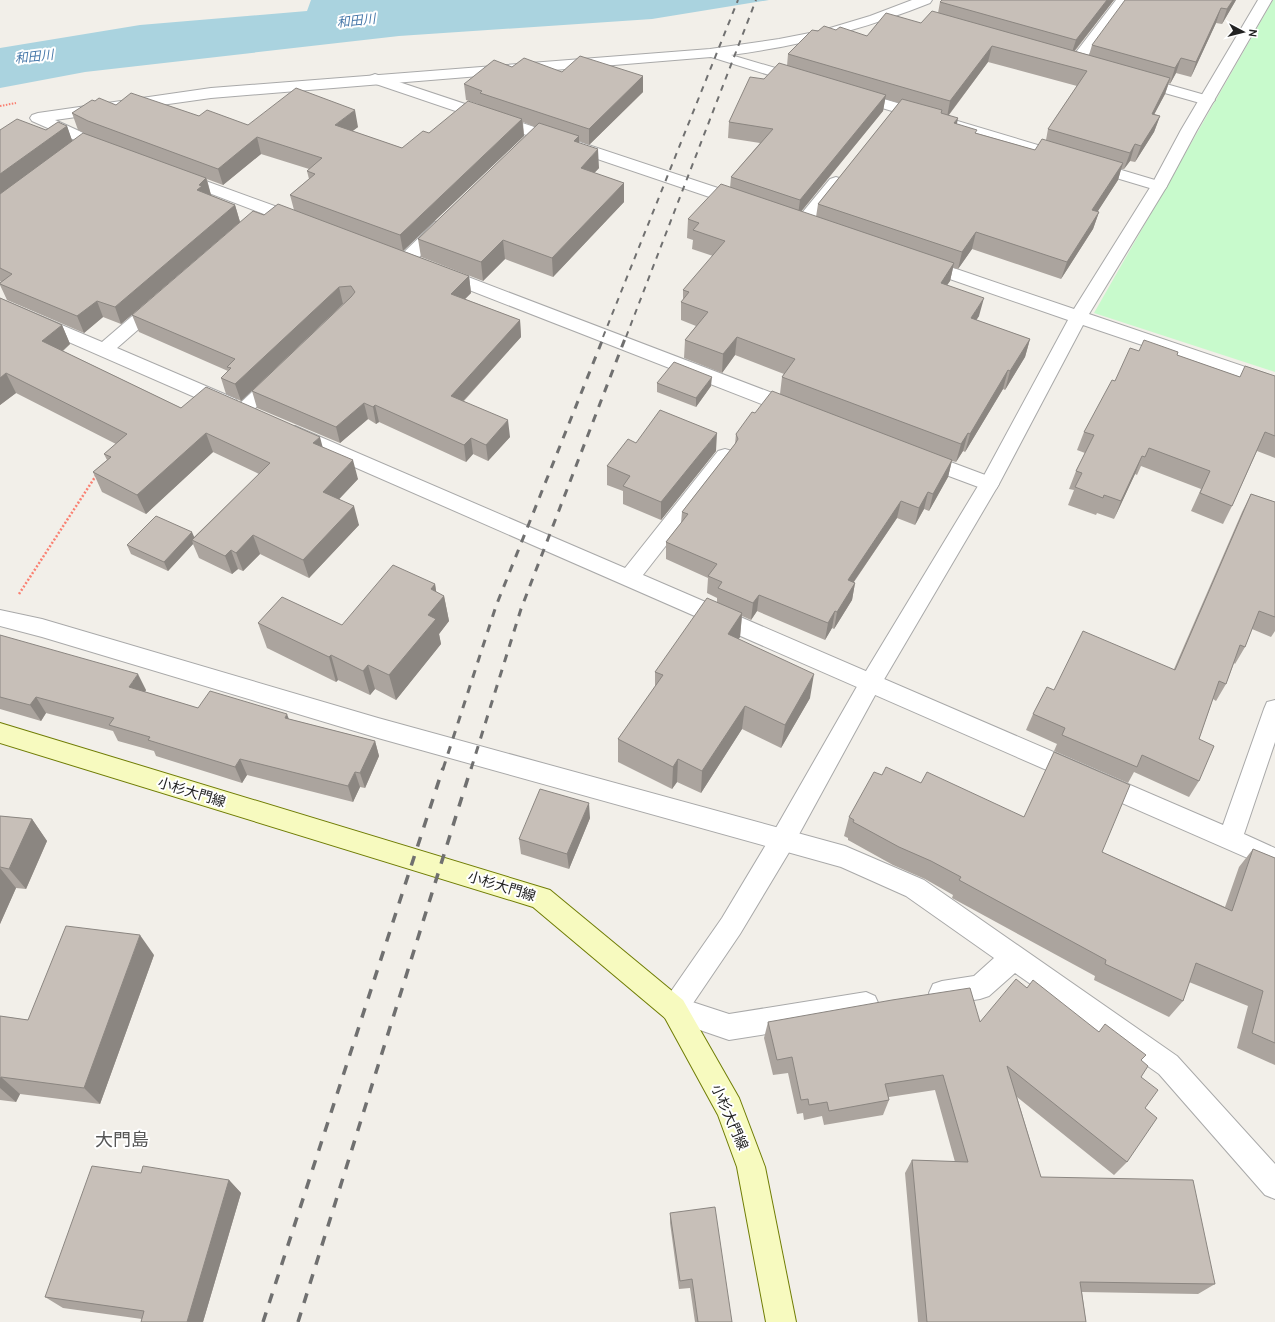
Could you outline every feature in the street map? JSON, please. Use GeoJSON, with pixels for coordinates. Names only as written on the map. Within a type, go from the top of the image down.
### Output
{"type":"FeatureCollection","features":[{"type":"Feature","properties":{"kind":"main road","name":"小杉大門線"},"geometry":{"type":"LineString","coordinates":[[0,733],[541,898],[674,1009],[729,1108],[752,1167],[781,1322]]}},
{"type":"Feature","properties":{"kind":"street"},"geometry":{"type":"LineString","coordinates":[[117,153],[81,147],[38,118],[211,93],[710,52],[788,42],[846,28],[897,12],[925,0]]}},
{"type":"Feature","properties":{"kind":"street"},"geometry":{"type":"LineString","coordinates":[[1075,63],[1123,0]]}},
{"type":"Feature","properties":{"kind":"street"},"geometry":{"type":"LineString","coordinates":[[886,1002],[729,1026],[674,1009],[731,926],[782,841],[871,682],[990,484],[1079,316],[1159,186],[1189,130],[1265,0]]}},
{"type":"Feature","properties":{"kind":"street"},"geometry":{"type":"LineString","coordinates":[[897,12],[919,18]]}},
{"type":"Feature","properties":{"kind":"street"},"geometry":{"type":"LineString","coordinates":[[710,52],[814,84]]}},
{"type":"Feature","properties":{"kind":"street"},"geometry":{"type":"LineString","coordinates":[[1060,59],[1090,67]]}},
{"type":"Feature","properties":{"kind":"street"},"geometry":{"type":"LineString","coordinates":[[1126,78],[1207,100]]}},
{"type":"Feature","properties":{"kind":"street"},"geometry":{"type":"LineString","coordinates":[[375,79],[531,139],[759,208]]}},
{"type":"Feature","properties":{"kind":"street"},"geometry":{"type":"LineString","coordinates":[[844,92],[891,114],[1159,186]]}},
{"type":"Feature","properties":{"kind":"street"},"geometry":{"type":"LineString","coordinates":[[803,223],[847,169]]}},
{"type":"Feature","properties":{"kind":"street"},"geometry":{"type":"LineString","coordinates":[[169,173],[261,214],[311,225]]}},
{"type":"Feature","properties":{"kind":"street"},"geometry":{"type":"LineString","coordinates":[[452,216],[412,262],[812,416]]}},
{"type":"Feature","properties":{"kind":"street"},"geometry":{"type":"LineString","coordinates":[[908,258],[1275,384]]}},
{"type":"Feature","properties":{"kind":"street"},"geometry":{"type":"LineString","coordinates":[[104,350],[170,292]]}},
{"type":"Feature","properties":{"kind":"street"},"geometry":{"type":"LineString","coordinates":[[0,305],[871,682],[1275,859]]}},
{"type":"Feature","properties":{"kind":"street"},"geometry":{"type":"LineString","coordinates":[[908,453],[990,484]]}},
{"type":"Feature","properties":{"kind":"street"},"geometry":{"type":"LineString","coordinates":[[629,578],[725,456]]}},
{"type":"Feature","properties":{"kind":"street"},"geometry":{"type":"LineString","coordinates":[[2,619],[42,628],[378,728],[782,841],[845,857],[915,888],[1168,1065],[1275,1185]]}},
{"type":"Feature","properties":{"kind":"street"},"geometry":{"type":"LineString","coordinates":[[1230,839],[1275,709]]}},
{"type":"Feature","properties":{"kind":"street"},"geometry":{"type":"LineString","coordinates":[[918,997],[980,987],[1015,957]]}},
{"type":"Feature","properties":{"kind":"lane"},"geometry":{"type":"LineString","coordinates":[[243,410],[282,373]]}},
{"type":"Feature","properties":{"kind":"path"},"geometry":{"type":"LineString","coordinates":[[2,619],[98,472]]}},
{"type":"Feature","properties":{"kind":"green space"},"geometry":{"type":"Polygon","coordinates":[[[1273,0],[1275,0],[1275,372],[1094,313],[1273,0]]]}},
{"type":"Feature","properties":{"kind":"water","name":"和田川"},"geometry":{"type":"Polygon","coordinates":[[[311,0],[769,0],[652,19],[399,36],[85,72],[0,88],[0,48],[140,25],[307,11],[311,0]]]}},
{"type":"Feature","properties":{"kind":"building"},"geometry":{"type":"Polygon","coordinates":[[[942,0],[1107,0],[1076,40],[940,2],[942,0]]]}},
{"type":"Feature","properties":{"kind":"building"},"geometry":{"type":"Polygon","coordinates":[[[1125,0],[1233,0],[1227,9],[1221,8],[1196,62],[1181,58],[1175,68],[1092,45],[1125,0]]]}},
{"type":"Feature","properties":{"kind":"building"},"geometry":{"type":"Polygon","coordinates":[[[932,11],[1170,78],[1152,114],[1160,116],[1141,146],[1135,144],[1130,153],[1048,129],[1087,71],[992,46],[950,101],[788,54],[812,30],[818,31],[824,26],[836,30],[840,27],[867,36],[886,13],[921,23],[932,11]]]}},
{"type":"Feature","properties":{"kind":"building"},"geometry":{"type":"Polygon","coordinates":[[[580,56],[643,76],[589,129],[480,93],[482,91],[464,84],[494,60],[512,67],[524,58],[562,72],[580,56]]]}},
{"type":"Feature","properties":{"kind":"building"},"geometry":{"type":"Polygon","coordinates":[[[779,63],[886,95],[800,200],[731,177],[773,129],[729,122],[750,77],[764,79],[779,63]]]}},
{"type":"Feature","properties":{"kind":"building"},"geometry":{"type":"Polygon","coordinates":[[[296,88],[355,110],[335,125],[402,148],[423,131],[429,133],[468,101],[522,119],[400,235],[290,195],[315,174],[307,171],[322,158],[257,137],[218,169],[88,121],[72,113],[92,100],[95,101],[99,98],[116,105],[131,93],[199,116],[207,110],[248,125],[296,88]]]}},
{"type":"Feature","properties":{"kind":"building"},"geometry":{"type":"Polygon","coordinates":[[[902,99],[942,110],[941,113],[958,118],[954,123],[977,130],[975,133],[1035,150],[1042,139],[1123,163],[1092,210],[1099,212],[1067,262],[976,232],[962,252],[818,204],[902,99]]]}},
{"type":"Feature","properties":{"kind":"building"},"geometry":{"type":"Polygon","coordinates":[[[17,119],[46,130],[58,122],[67,126],[0,174],[0,130],[17,119]]]}},
{"type":"Feature","properties":{"kind":"building"},"geometry":{"type":"Polygon","coordinates":[[[539,123],[579,136],[574,141],[598,149],[581,168],[624,183],[552,258],[503,240],[481,262],[418,239],[539,123]]]}},
{"type":"Feature","properties":{"kind":"building"},"geometry":{"type":"Polygon","coordinates":[[[83,133],[206,178],[199,185],[202,186],[197,190],[235,205],[115,307],[97,301],[77,316],[0,284],[12,274],[0,268],[0,194],[83,133]]]}},
{"type":"Feature","properties":{"kind":"building"},"geometry":{"type":"Polygon","coordinates":[[[721,184],[954,263],[941,283],[984,298],[971,318],[1030,339],[1010,371],[1008,370],[970,434],[968,433],[961,444],[782,377],[795,359],[737,337],[723,354],[685,340],[708,312],[681,302],[689,292],[683,290],[725,241],[693,230],[699,223],[688,219],[721,184]]]}},
{"type":"Feature","properties":{"kind":"building"},"geometry":{"type":"Polygon","coordinates":[[[278,204],[469,276],[451,294],[520,320],[451,396],[508,420],[486,445],[471,438],[464,445],[375,405],[373,407],[364,403],[336,427],[252,391],[351,297],[355,292],[351,286],[339,287],[235,384],[221,378],[231,368],[227,367],[235,359],[132,315],[253,211],[264,215],[278,204]]]}},
{"type":"Feature","properties":{"kind":"building"},"geometry":{"type":"Polygon","coordinates":[[[0,298],[62,325],[42,341],[181,408],[206,387],[320,437],[313,443],[353,460],[323,492],[354,506],[303,560],[253,535],[236,553],[231,550],[225,556],[192,540],[270,463],[206,433],[137,495],[93,472],[111,457],[104,454],[127,434],[6,373],[0,378],[0,298]]]}},
{"type":"Feature","properties":{"kind":"building"},"geometry":{"type":"Polygon","coordinates":[[[1144,340],[1178,352],[1177,355],[1240,377],[1245,366],[1275,376],[1275,436],[1265,432],[1232,506],[1200,493],[1210,471],[1149,448],[1145,457],[1142,456],[1121,501],[1104,495],[1103,498],[1075,487],[1082,473],[1076,471],[1094,435],[1084,432],[1112,380],[1115,381],[1130,348],[1139,351],[1144,340]]]}},
{"type":"Feature","properties":{"kind":"building"},"geometry":{"type":"Polygon","coordinates":[[[674,362],[712,377],[696,398],[657,383],[674,362]]]}},
{"type":"Feature","properties":{"kind":"building"},"geometry":{"type":"Polygon","coordinates":[[[772,391],[952,460],[933,494],[928,492],[919,508],[901,501],[848,580],[855,583],[837,612],[835,611],[828,623],[759,595],[753,603],[718,588],[722,582],[708,576],[717,564],[666,542],[688,514],[682,512],[735,444],[738,439],[736,434],[752,412],[755,413],[772,391]]]}},
{"type":"Feature","properties":{"kind":"building"},"geometry":{"type":"Polygon","coordinates":[[[660,410],[717,433],[661,502],[623,486],[630,476],[607,466],[628,439],[636,443],[660,410]]]}},
{"type":"Feature","properties":{"kind":"building"},"geometry":{"type":"Polygon","coordinates":[[[1251,494],[1275,502],[1275,617],[1259,611],[1245,647],[1240,645],[1226,684],[1219,681],[1199,739],[1214,746],[1199,781],[1142,755],[1137,767],[1062,735],[1065,728],[1033,714],[1047,687],[1054,690],[1083,631],[1175,670],[1251,494]]]}},
{"type":"Feature","properties":{"kind":"building"},"geometry":{"type":"Polygon","coordinates":[[[156,516],[192,532],[164,562],[127,545],[156,516]]]}},
{"type":"Feature","properties":{"kind":"building"},"geometry":{"type":"Polygon","coordinates":[[[393,565],[435,584],[431,589],[444,596],[428,615],[436,619],[389,675],[368,665],[363,671],[331,655],[329,657],[258,623],[282,597],[342,625],[393,565]]]}},
{"type":"Feature","properties":{"kind":"building"},"geometry":{"type":"Polygon","coordinates":[[[707,598],[742,613],[728,634],[814,674],[785,725],[745,706],[702,771],[678,759],[673,767],[618,739],[663,675],[655,672],[707,598]]]}},
{"type":"Feature","properties":{"kind":"building"},"geometry":{"type":"Polygon","coordinates":[[[0,635],[138,674],[129,687],[198,708],[210,691],[287,714],[285,718],[375,741],[360,773],[355,772],[348,786],[240,759],[235,767],[148,740],[150,737],[109,725],[114,718],[36,697],[30,705],[0,697],[0,635]]]}},
{"type":"Feature","properties":{"kind":"building"},"geometry":{"type":"Polygon","coordinates":[[[1054,752],[1130,785],[1102,852],[1232,911],[1253,849],[1275,858],[1275,1043],[1252,1033],[1263,991],[1196,963],[1183,1001],[1105,964],[1106,960],[959,880],[961,877],[931,861],[899,847],[853,822],[854,820],[849,817],[874,772],[882,775],[886,767],[921,783],[927,772],[1024,817],[1054,752]]]}},
{"type":"Feature","properties":{"kind":"building"},"geometry":{"type":"Polygon","coordinates":[[[540,789],[589,803],[567,854],[519,839],[540,789]]]}},
{"type":"Feature","properties":{"kind":"building"},"geometry":{"type":"Polygon","coordinates":[[[0,816],[32,819],[9,869],[0,867],[0,816]]]}},
{"type":"Feature","properties":{"kind":"building"},"geometry":{"type":"Polygon","coordinates":[[[66,926],[140,935],[84,1088],[1,1077],[0,1079],[0,1016],[28,1020],[66,926]]]}},
{"type":"Feature","properties":{"kind":"building"},"geometry":{"type":"Polygon","coordinates":[[[1016,979],[1027,988],[1033,980],[1099,1032],[1105,1024],[1146,1055],[1141,1060],[1148,1066],[1141,1077],[1158,1090],[1145,1108],[1157,1118],[1127,1162],[1007,1066],[1041,1177],[1193,1180],[1215,1284],[1080,1282],[1086,1322],[927,1322],[912,1160],[968,1162],[943,1075],[885,1084],[889,1100],[829,1111],[827,1102],[809,1105],[808,1099],[801,1100],[792,1057],[777,1060],[768,1022],[970,988],[980,1022],[1016,979]]]}},
{"type":"Feature","properties":{"kind":"building"},"geometry":{"type":"Polygon","coordinates":[[[92,1166],[141,1173],[143,1166],[229,1180],[187,1322],[141,1322],[144,1311],[45,1297],[92,1166]]]}},
{"type":"Feature","properties":{"kind":"building"},"geometry":{"type":"Polygon","coordinates":[[[715,1207],[732,1322],[698,1322],[692,1279],[680,1281],[670,1213],[715,1207]]]}},
{"type":"Feature","properties":{"kind":"railway"},"geometry":{"type":"LineString","coordinates":[[603,337],[738,0]]}},
{"type":"Feature","properties":{"kind":"railway"},"geometry":{"type":"LineString","coordinates":[[626,337],[756,0]]}},
{"type":"Feature","properties":{"kind":"railway"},"geometry":{"type":"LineString","coordinates":[[443,769],[496,606],[604,336]]}},
{"type":"Feature","properties":{"kind":"railway"},"geometry":{"type":"LineString","coordinates":[[471,769],[521,609],[626,336]]}},
{"type":"Feature","properties":{"kind":"railway"},"geometry":{"type":"LineString","coordinates":[[263,1322],[443,768]]}},
{"type":"Feature","properties":{"kind":"railway"},"geometry":{"type":"LineString","coordinates":[[298,1322],[471,768]]}},
{"type":"Feature","properties":{"kind":"district","name":"大門島"},"geometry":{"type":"Point","coordinates":[122,1140]}}]}
